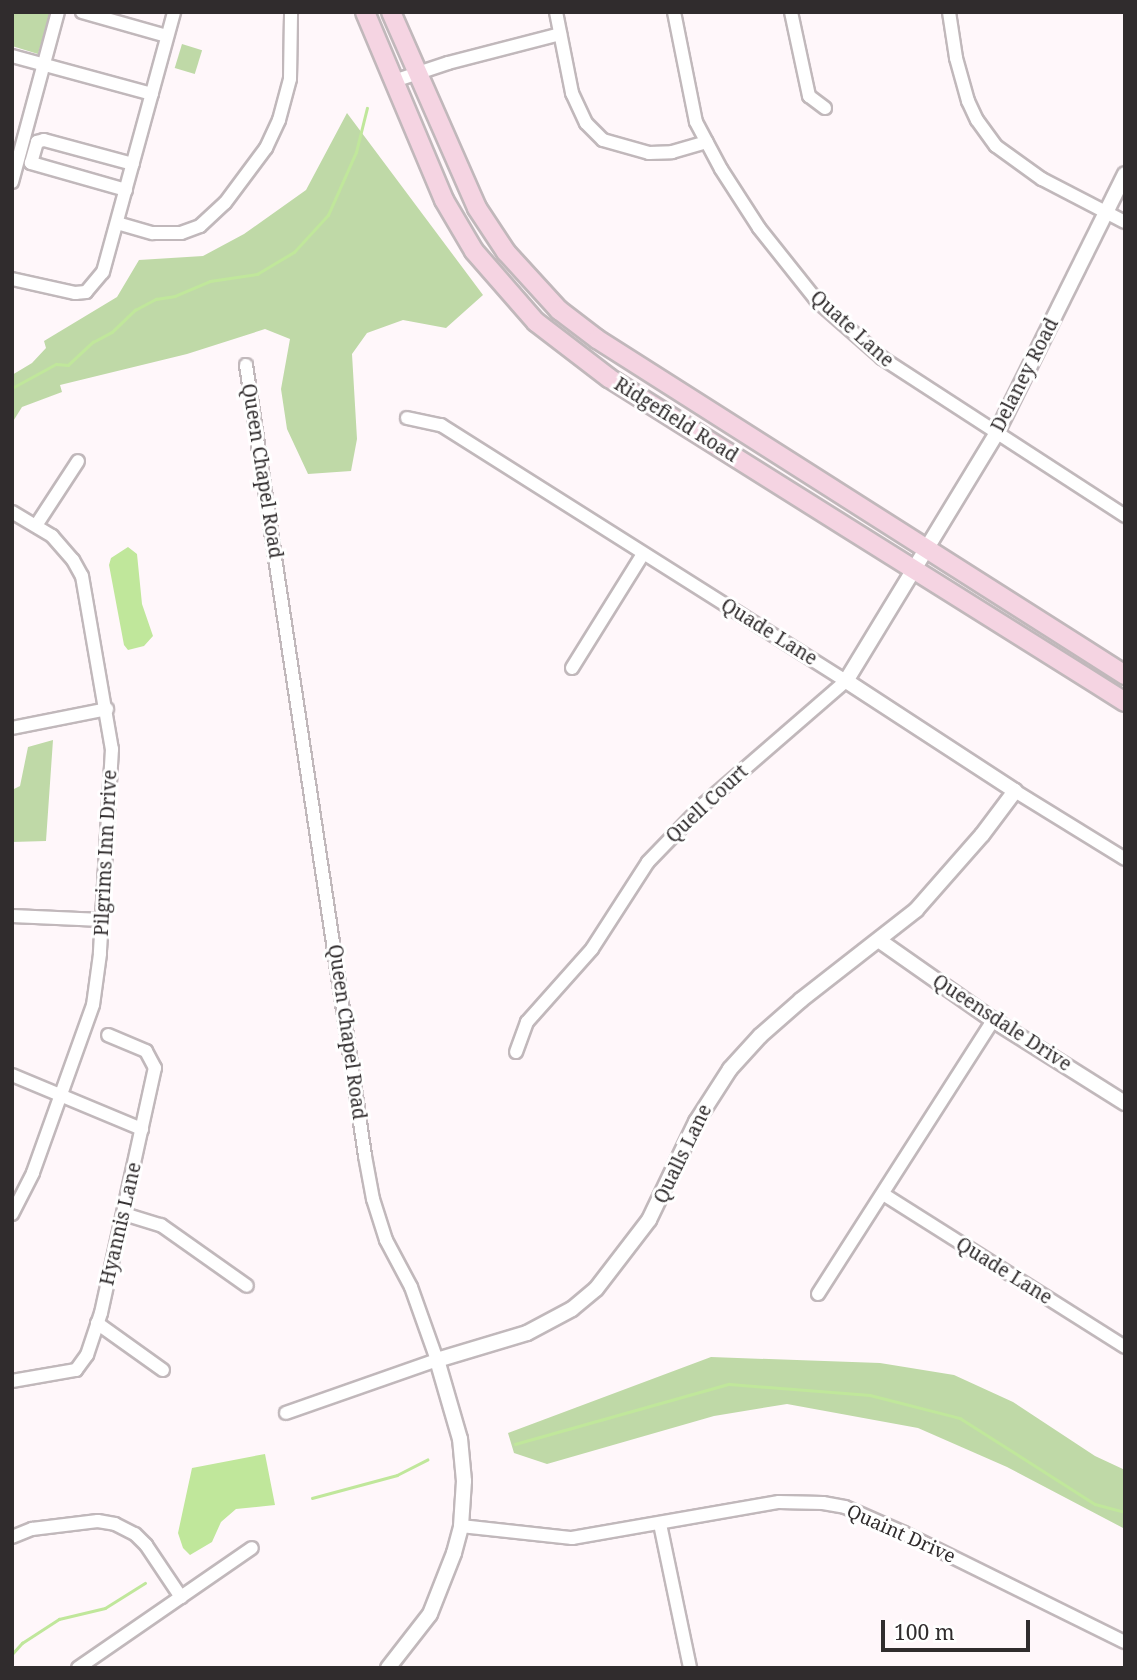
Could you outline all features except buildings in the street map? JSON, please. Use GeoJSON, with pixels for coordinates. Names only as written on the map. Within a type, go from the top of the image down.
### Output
{"type":"FeatureCollection","features":[{"type":"Feature","properties":{"kind":"main road","name":"Ridgefield Road"},"geometry":{"type":"LineString","coordinates":[[365,12],[444,201],[497,281],[536,322],[609,378],[1125,702]]}},
{"type":"Feature","properties":{"kind":"main road","name":"Ridgefield Road"},"geometry":{"type":"LineString","coordinates":[[391,12],[477,208],[506,252],[559,310],[607,346],[1125,675]]}},
{"type":"Feature","properties":{"kind":"street"},"geometry":{"type":"LineString","coordinates":[[12,182],[58,12]]}},
{"type":"Feature","properties":{"kind":"street"},"geometry":{"type":"LineString","coordinates":[[82,12],[167,36]]}},
{"type":"Feature","properties":{"kind":"street"},"geometry":{"type":"LineString","coordinates":[[12,279],[65,293],[86,292],[103,272],[174,12]]}},
{"type":"Feature","properties":{"kind":"street"},"geometry":{"type":"LineString","coordinates":[[117,223],[153,233],[181,233],[200,226],[233,194],[266,148],[279,120],[290,79],[291,12]]}},
{"type":"Feature","properties":{"kind":"street"},"geometry":{"type":"LineString","coordinates":[[556,12],[572,93],[586,123],[603,140],[649,153],[672,152],[707,142]]}},
{"type":"Feature","properties":{"kind":"street","name":"Quate Lane"},"geometry":{"type":"LineString","coordinates":[[674,12],[696,122],[759,228],[817,301],[882,358],[1125,516]]}},
{"type":"Feature","properties":{"kind":"street"},"geometry":{"type":"LineString","coordinates":[[792,12],[809,96],[825,108]]}},
{"type":"Feature","properties":{"kind":"street"},"geometry":{"type":"LineString","coordinates":[[948,12],[961,77],[985,134],[1008,156],[1125,222]]}},
{"type":"Feature","properties":{"kind":"street"},"geometry":{"type":"LineString","coordinates":[[394,81],[560,34]]}},
{"type":"Feature","properties":{"kind":"street"},"geometry":{"type":"LineString","coordinates":[[12,56],[152,94]]}},
{"type":"Feature","properties":{"kind":"street"},"geometry":{"type":"LineString","coordinates":[[126,190],[32,163],[37,142],[44,140],[133,164]]}},
{"type":"Feature","properties":{"kind":"street","name":"Delaney Road"},"geometry":{"type":"LineString","coordinates":[[913,570],[996,434],[1125,174]]}},
{"type":"Feature","properties":{"kind":"street","name":"Queen Chapel Road"},"geometry":{"type":"LineString","coordinates":[[246,365],[373,1199],[386,1240],[411,1287],[436,1360],[461,1449],[461,1526],[454,1553],[430,1614],[388,1668]]}},
{"type":"Feature","properties":{"kind":"street","name":"Quade Lane"},"geometry":{"type":"LineString","coordinates":[[408,418],[441,425],[1125,859]]}},
{"type":"Feature","properties":{"kind":"street"},"geometry":{"type":"LineString","coordinates":[[37,524],[78,461]]}},
{"type":"Feature","properties":{"kind":"street","name":"Pilgrims Inn Drive"},"geometry":{"type":"LineString","coordinates":[[12,512],[37,524],[69,554],[85,583],[113,749],[102,920],[93,1005],[33,1173],[12,1214]]}},
{"type":"Feature","properties":{"kind":"street"},"geometry":{"type":"LineString","coordinates":[[572,668],[643,554]]}},
{"type":"Feature","properties":{"kind":"street","name":"Quell Court"},"geometry":{"type":"LineString","coordinates":[[516,1052],[527,1022],[592,949],[648,862],[704,804],[846,681],[913,570]]}},
{"type":"Feature","properties":{"kind":"street"},"geometry":{"type":"LineString","coordinates":[[12,728],[107,709]]}},
{"type":"Feature","properties":{"kind":"street","name":"Qualls Lane"},"geometry":{"type":"LineString","coordinates":[[286,1413],[436,1360],[527,1333],[572,1309],[596,1289],[649,1220],[696,1122],[730,1069],[760,1036],[801,1000],[880,941],[943,882],[1015,791]]}},
{"type":"Feature","properties":{"kind":"street"},"geometry":{"type":"LineString","coordinates":[[12,916],[102,920]]}},
{"type":"Feature","properties":{"kind":"street","name":"Queensdale Drive"},"geometry":{"type":"LineString","coordinates":[[880,941],[993,1020],[1125,1103]]}},
{"type":"Feature","properties":{"kind":"street"},"geometry":{"type":"LineString","coordinates":[[818,1294],[993,1020]]}},
{"type":"Feature","properties":{"kind":"street","name":"Hyannis Lane"},"geometry":{"type":"LineString","coordinates":[[13,1381],[76,1370],[87,1355],[97,1324],[124,1214],[154,1061],[146,1051],[108,1035]]}},
{"type":"Feature","properties":{"kind":"street"},"geometry":{"type":"LineString","coordinates":[[12,1075],[142,1129]]}},
{"type":"Feature","properties":{"kind":"street","name":"Quade Lane"},"geometry":{"type":"LineString","coordinates":[[883,1194],[1125,1347]]}},
{"type":"Feature","properties":{"kind":"street"},"geometry":{"type":"LineString","coordinates":[[124,1214],[137,1215],[161,1224],[247,1286]]}},
{"type":"Feature","properties":{"kind":"street"},"geometry":{"type":"LineString","coordinates":[[97,1324],[163,1370]]}},
{"type":"Feature","properties":{"kind":"street"},"geometry":{"type":"LineString","coordinates":[[12,1374],[13,1381]]}},
{"type":"Feature","properties":{"kind":"street","name":"Quaint Drive"},"geometry":{"type":"LineString","coordinates":[[461,1526],[572,1538],[779,1502],[823,1503],[845,1507],[1125,1642]]}},
{"type":"Feature","properties":{"kind":"street"},"geometry":{"type":"LineString","coordinates":[[12,1537],[32,1529],[98,1521],[115,1524],[135,1534],[146,1545],[181,1597]]}},
{"type":"Feature","properties":{"kind":"street"},"geometry":{"type":"LineString","coordinates":[[660,1524],[690,1668]]}},
{"type":"Feature","properties":{"kind":"street"},"geometry":{"type":"LineString","coordinates":[[78,1668],[252,1548]]}},
{"type":"Feature","properties":{"kind":"shaded area"},"geometry":{"type":"Polygon","coordinates":[[[12,12],[50,14],[38,54],[12,46],[12,12]]]}},
{"type":"Feature","properties":{"kind":"shaded area"},"geometry":{"type":"Polygon","coordinates":[[[182,44],[202,50],[195,74],[175,68],[182,44]]]}},
{"type":"Feature","properties":{"kind":"shaded area"},"geometry":{"type":"Polygon","coordinates":[[[347,113],[483,295],[446,328],[403,320],[367,333],[352,354],[357,439],[351,471],[308,474],[287,429],[281,389],[290,339],[265,329],[187,354],[60,385],[62,392],[22,407],[12,423],[12,375],[32,363],[46,348],[44,341],[117,297],[139,260],[203,256],[244,234],[306,190],[347,113]]]}},
{"type":"Feature","properties":{"kind":"shaded area"},"geometry":{"type":"Polygon","coordinates":[[[128,547],[137,554],[142,604],[153,636],[144,646],[128,650],[124,645],[109,565],[111,558],[128,547]]]}},
{"type":"Feature","properties":{"kind":"shaded area"},"geometry":{"type":"Polygon","coordinates":[[[53,740],[46,841],[12,842],[12,790],[20,786],[28,747],[53,740]]]}},
{"type":"Feature","properties":{"kind":"shaded area"},"geometry":{"type":"Polygon","coordinates":[[[711,1357],[880,1363],[954,1375],[1013,1402],[1095,1456],[1125,1470],[1125,1529],[1007,1467],[918,1428],[787,1404],[714,1416],[547,1464],[514,1453],[508,1433],[711,1357]]]}},
{"type":"Feature","properties":{"kind":"shaded area"},"geometry":{"type":"Polygon","coordinates":[[[265,1454],[275,1505],[236,1509],[221,1522],[212,1542],[190,1555],[183,1548],[178,1533],[192,1468],[265,1454]]]}},
{"type":"Feature","properties":{"kind":"waterway"},"geometry":{"type":"LineString","coordinates":[[12,388],[56,364],[68,365],[93,342],[112,332],[135,310],[156,299],[175,296],[210,281],[257,274],[294,252],[328,215],[356,152],[367,108]]}},
{"type":"Feature","properties":{"kind":"waterway"},"geometry":{"type":"LineString","coordinates":[[515,1444],[729,1384],[870,1395],[960,1418],[1095,1504],[1125,1512]]}},
{"type":"Feature","properties":{"kind":"waterway"},"geometry":{"type":"LineString","coordinates":[[312,1498],[397,1475],[427,1460]]}},
{"type":"Feature","properties":{"kind":"waterway"},"geometry":{"type":"LineString","coordinates":[[12,1654],[22,1643],[59,1619],[105,1608],[145,1583]]}}]}
